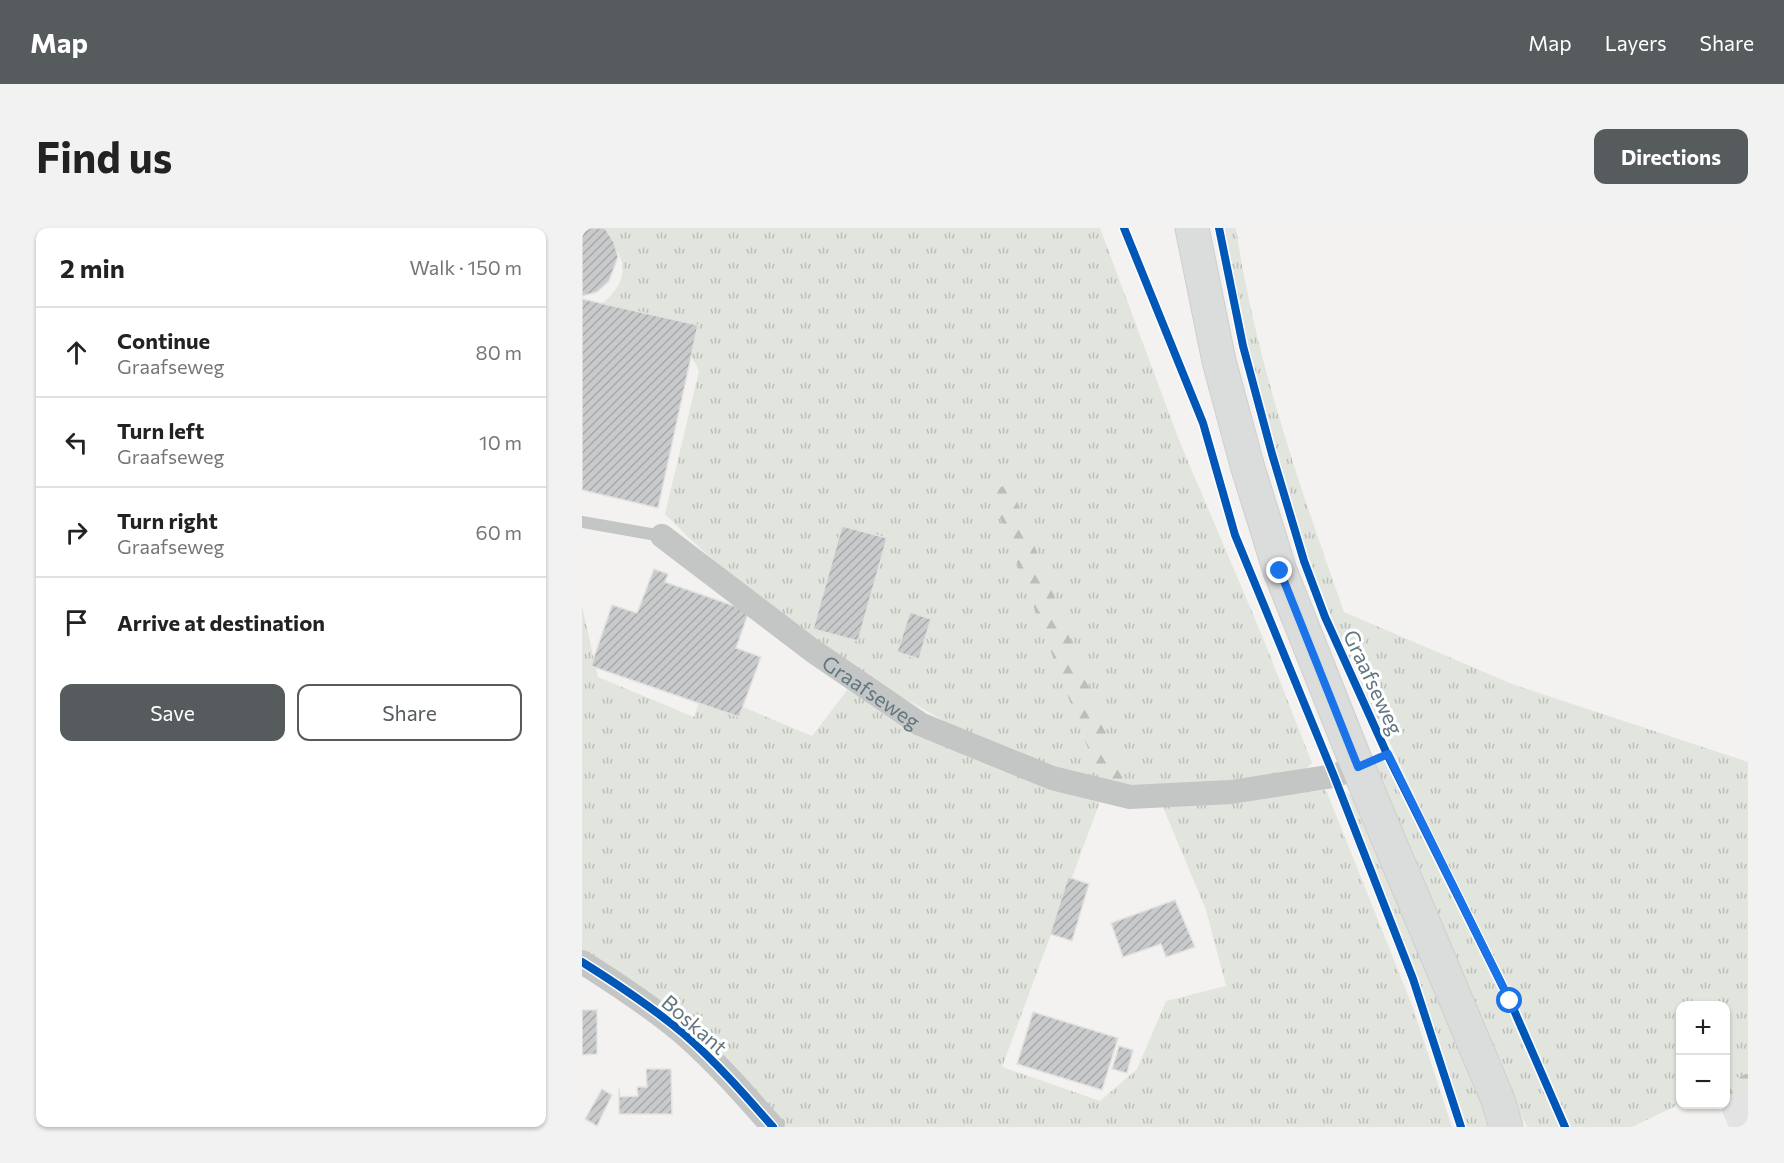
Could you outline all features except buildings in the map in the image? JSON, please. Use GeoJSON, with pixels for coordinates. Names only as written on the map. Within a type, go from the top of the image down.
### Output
{"type":"FeatureCollection","features":[{"type":"Feature","properties":{"kind":"main road","name":"Graafseweg"},"geometry":{"type":"LineString","coordinates":[[1192,228],[1219,361],[1247,465],[1280,571],[1358,767],[1506,1118]]}},
{"type":"Feature","properties":{"kind":"street","name":"Graafseweg"},"geometry":{"type":"LineString","coordinates":[[662,536],[813,651],[920,724],[1052,778],[1130,797],[1231,792],[1334,776],[1358,767]]}},
{"type":"Feature","properties":{"kind":"street","name":"Boskant"},"geometry":{"type":"LineString","coordinates":[[582,962],[629,992],[684,1034],[746,1095],[773,1127]]}},
{"type":"Feature","properties":{"kind":"lane","name":"Graafseweg"},"geometry":{"type":"LineString","coordinates":[[582,522],[662,536]]}},
{"type":"Feature","properties":{"kind":"shaded area"},"geometry":{"type":"Polygon","coordinates":[[[1748,1094],[1748,1127],[1729,1127],[1721,1109],[1730,1109],[1730,1102],[1748,1094]]]}},
{"type":"Feature","properties":{"kind":"green space"},"geometry":{"type":"Polygon","coordinates":[[[592,228],[1100,228],[1179,440],[1263,638],[1312,763],[1306,769],[1212,784],[1127,785],[991,493],[1100,780],[1045,764],[955,727],[806,643],[665,514],[699,371],[692,357],[670,338],[603,303],[620,283],[622,262],[612,244],[592,228]]]}},
{"type":"Feature","properties":{"kind":"green space"},"geometry":{"type":"Polygon","coordinates":[[[1221,228],[1236,228],[1244,277],[1267,374],[1311,518],[1344,612],[1512,684],[1748,762],[1748,1073],[1730,1081],[1730,1001],[1676,1001],[1676,1106],[1632,1127],[1571,1127],[1511,992],[1381,724],[1350,666],[1299,532],[1251,366],[1221,228]]]}},
{"type":"Feature","properties":{"kind":"green space"},"geometry":{"type":"Polygon","coordinates":[[[1010,483],[1127,785],[1100,780],[990,492],[1010,483]]]}},
{"type":"Feature","properties":{"kind":"green space"},"geometry":{"type":"Polygon","coordinates":[[[582,606],[598,677],[694,717],[703,690],[812,736],[848,689],[1101,799],[1002,1067],[1100,1101],[1137,1069],[1166,1001],[1226,986],[1206,910],[1162,805],[1192,805],[1326,790],[1412,1005],[1452,1127],[786,1127],[744,1080],[582,952],[582,606]]]}},
{"type":"Feature","properties":{"kind":"green space"},"geometry":{"type":"Polygon","coordinates":[[[1383,759],[1506,1006],[1559,1127],[1527,1127],[1493,1057],[1373,764],[1383,759]]]}},
{"type":"Feature","properties":{"kind":"green space"},"geometry":{"type":"Polygon","coordinates":[[[1344,791],[1355,798],[1493,1127],[1467,1127],[1417,978],[1344,791]]]}},
{"type":"Feature","properties":{"kind":"green space"},"geometry":{"type":"Polygon","coordinates":[[[1748,1073],[1748,1094],[1730,1102],[1730,1081],[1748,1073]]]}},
{"type":"Feature","properties":{"kind":"cycle path"},"geometry":{"type":"LineString","coordinates":[[1124,228],[1203,423],[1235,535],[1334,776],[1413,979],[1461,1127]]}},
{"type":"Feature","properties":{"kind":"cycle path"},"geometry":{"type":"LineString","coordinates":[[1219,228],[1243,346],[1272,454],[1304,561],[1325,617],[1387,754],[1510,1001],[1565,1127]]}},
{"type":"Feature","properties":{"kind":"cycle path"},"geometry":{"type":"LineString","coordinates":[[582,962],[634,996],[684,1034],[719,1067],[773,1127]]}},
{"type":"Feature","properties":{"kind":"route"},"geometry":{"type":"LineString","coordinates":[[1280,571],[1358,767],[1388,754],[1510,1001]]}}]}
